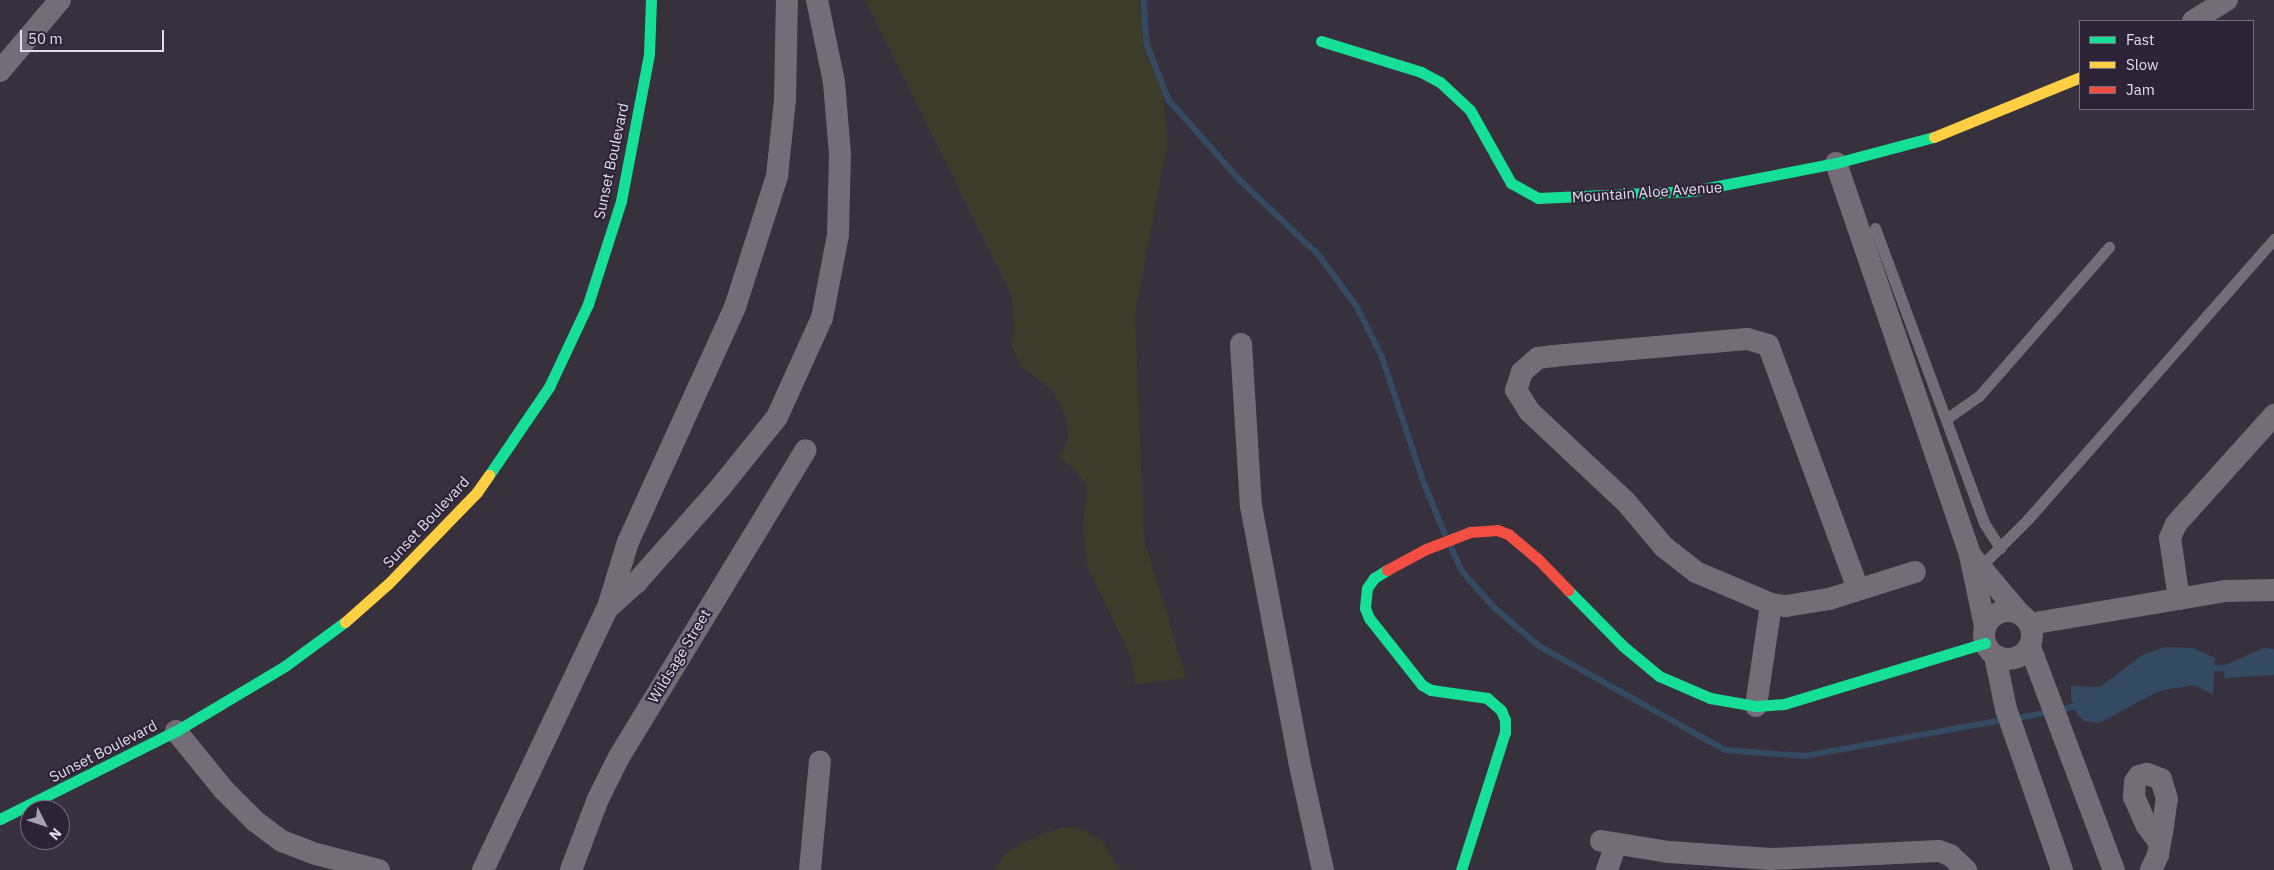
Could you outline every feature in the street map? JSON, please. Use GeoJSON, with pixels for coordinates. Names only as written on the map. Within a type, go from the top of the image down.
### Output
{"type":"FeatureCollection","features":[{"type":"Feature","properties":{"kind":"street"},"geometry":{"type":"LineString","coordinates":[[0,71],[60,0]]}},
{"type":"Feature","properties":{"kind":"street","name":"Sunset Boulevard"},"geometry":{"type":"LineString","coordinates":[[0,819],[176,731],[284,666],[340,625],[388,584],[477,492],[549,387],[588,304],[621,201],[649,54],[651,0]]}},
{"type":"Feature","properties":{"kind":"street"},"geometry":{"type":"LineString","coordinates":[[483,870],[608,607],[628,542],[735,307],[777,176],[784,100],[787,0]]}},
{"type":"Feature","properties":{"kind":"street"},"geometry":{"type":"LineString","coordinates":[[608,607],[636,583],[720,488],[777,417],[822,318],[838,234],[840,154],[834,82],[817,0]]}},
{"type":"Feature","properties":{"kind":"street"},"geometry":{"type":"LineString","coordinates":[[2195,20],[2227,0]]}},
{"type":"Feature","properties":{"kind":"street","name":"Mountain Aloe Avenue"},"geometry":{"type":"LineString","coordinates":[[1321,41],[1421,72],[1440,82],[1470,110],[1511,183],[1538,198],[1692,191],[1836,163],[1932,138],[2079,77]]}},
{"type":"Feature","properties":{"kind":"street"},"geometry":{"type":"LineString","coordinates":[[1836,163],[1974,565],[1988,642],[2006,709],[2034,795],[2062,870]]}},
{"type":"Feature","properties":{"kind":"street"},"geometry":{"type":"LineString","coordinates":[[1858,589],[1768,345],[1747,339],[1538,358],[1529,364],[1517,381],[1516,390],[1523,404],[1626,502],[1664,547],[1696,572],[1771,604],[1803,606],[1915,572]]}},
{"type":"Feature","properties":{"kind":"street"},"geometry":{"type":"LineString","coordinates":[[1241,344],[1251,506],[1299,762],[1323,870]]}},
{"type":"Feature","properties":{"kind":"street"},"geometry":{"type":"LineString","coordinates":[[2179,599],[2170,538],[2176,524],[2274,415]]}},
{"type":"Feature","properties":{"kind":"street","name":"Wildsage Street"},"geometry":{"type":"LineString","coordinates":[[571,870],[598,799],[619,757],[806,450]]}},
{"type":"Feature","properties":{"kind":"street"},"geometry":{"type":"LineString","coordinates":[[1461,870],[1505,732],[1506,720],[1501,710],[1487,698],[1431,690],[1422,685],[1369,618],[1365,608],[1367,588],[1374,578],[1426,549],[1470,532],[1497,530],[1508,534],[1623,646],[1659,676],[1710,698],[1756,706],[1784,704],[1988,642]]}},
{"type":"Feature","properties":{"kind":"street"},"geometry":{"type":"LineString","coordinates":[[1974,565],[2025,619],[2033,632],[2030,647],[2048,689],[2074,768],[2114,870]]}},
{"type":"Feature","properties":{"kind":"street"},"geometry":{"type":"LineString","coordinates":[[1988,642],[1996,614],[2012,611],[2025,619],[2226,591],[2274,590]]}},
{"type":"Feature","properties":{"kind":"street"},"geometry":{"type":"LineString","coordinates":[[1756,706],[1771,604]]}},
{"type":"Feature","properties":{"kind":"street"},"geometry":{"type":"LineString","coordinates":[[1988,642],[2010,660],[2018,658],[2030,647]]}},
{"type":"Feature","properties":{"kind":"street"},"geometry":{"type":"LineString","coordinates":[[176,731],[224,790],[255,821],[282,841],[316,854],[379,870]]}},
{"type":"Feature","properties":{"kind":"street"},"geometry":{"type":"LineString","coordinates":[[810,870],[820,761]]}},
{"type":"Feature","properties":{"kind":"street"},"geometry":{"type":"LineString","coordinates":[[1607,870],[1608,842],[1736,864],[1771,859],[1939,851],[1958,862]]}},
{"type":"Feature","properties":{"kind":"street"},"geometry":{"type":"LineString","coordinates":[[2151,870],[2160,843]]}},
{"type":"Feature","properties":{"kind":"street"},"geometry":{"type":"LineString","coordinates":[[1934,870],[1958,862]]}},
{"type":"Feature","properties":{"kind":"lane"},"geometry":{"type":"LineString","coordinates":[[1875,228],[1984,523],[2000,548]]}},
{"type":"Feature","properties":{"kind":"lane"},"geometry":{"type":"LineString","coordinates":[[1974,565],[2000,548],[2274,239]]}},
{"type":"Feature","properties":{"kind":"lane"},"geometry":{"type":"LineString","coordinates":[[1946,420],[1979,396],[2109,247]]}},
{"type":"Feature","properties":{"kind":"green space"},"geometry":{"type":"Polygon","coordinates":[[[865,0],[1140,0],[1162,82],[1167,145],[1135,313],[1144,539],[1186,678],[1135,684],[1130,655],[1087,566],[1083,527],[1087,487],[1075,470],[1058,457],[1068,442],[1067,419],[1053,391],[1021,366],[1011,344],[1014,330],[1011,293],[865,0]]]}},
{"type":"Feature","properties":{"kind":"green space"},"geometry":{"type":"Polygon","coordinates":[[[1063,827],[1080,828],[1102,841],[1119,870],[994,870],[1005,854],[1023,842],[1063,827]]]}},
{"type":"Feature","properties":{"kind":"water"},"geometry":{"type":"Polygon","coordinates":[[[2164,647],[2192,648],[2215,658],[2213,694],[2193,685],[2159,691],[2099,723],[2084,721],[2077,714],[2071,699],[2071,686],[2100,687],[2141,656],[2164,647]]]}},
{"type":"Feature","properties":{"kind":"water"},"geometry":{"type":"Polygon","coordinates":[[[2264,648],[2274,649],[2274,675],[2224,678],[2225,665],[2264,648]]]}},
{"type":"Feature","properties":{"kind":"waterway"},"geometry":{"type":"LineString","coordinates":[[1144,0],[1147,44],[1169,100],[1240,180],[1319,255],[1358,308],[1382,356],[1425,485],[1445,533]]}},
{"type":"Feature","properties":{"kind":"waterway"},"geometry":{"type":"LineString","coordinates":[[1451,546],[1462,571],[1494,607],[1539,646],[1725,750],[1805,756],[2004,720]]}},
{"type":"Feature","properties":{"kind":"waterway"},"geometry":{"type":"LineString","coordinates":[[2208,668],[2231,669]]}},
{"type":"Feature","properties":{"kind":"waterway"},"geometry":{"type":"LineString","coordinates":[[2060,710],[2080,705]]}},
{"type":"Feature","properties":{"kind":"waterway"},"geometry":{"type":"LineString","coordinates":[[2013,719],[2048,712]]}},
{"type":"Feature","properties":{"kind":"traffic: fast"},"geometry":{"type":"LineString","coordinates":[[489,475],[549,387],[588,304],[621,201],[649,54],[651,0]]}},
{"type":"Feature","properties":{"kind":"traffic: fast"},"geometry":{"type":"LineString","coordinates":[[1321,41],[1421,72],[1440,82],[1470,110],[1511,183],[1538,198],[1692,191],[1836,163],[1934,137]]}},
{"type":"Feature","properties":{"kind":"traffic: fast"},"geometry":{"type":"LineString","coordinates":[[1387,570],[1374,578],[1367,588],[1365,608],[1369,618],[1422,685],[1431,690],[1487,698],[1501,710],[1505,720],[1505,732],[1461,870]]}},
{"type":"Feature","properties":{"kind":"traffic: fast"},"geometry":{"type":"LineString","coordinates":[[1568,590],[1623,646],[1659,676],[1710,698],[1756,706],[1784,704],[1985,643]]}},
{"type":"Feature","properties":{"kind":"traffic: fast"},"geometry":{"type":"LineString","coordinates":[[0,819],[176,731],[285,666],[345,622]]}},
{"type":"Feature","properties":{"kind":"traffic: slow"},"geometry":{"type":"LineString","coordinates":[[1934,137],[2079,77]]}},
{"type":"Feature","properties":{"kind":"traffic: slow"},"geometry":{"type":"LineString","coordinates":[[345,622],[388,584],[477,492],[489,475]]}},
{"type":"Feature","properties":{"kind":"traffic: jam"},"geometry":{"type":"LineString","coordinates":[[1387,570],[1426,549],[1470,532],[1497,530],[1508,534],[1537,558],[1568,590]]}}]}
